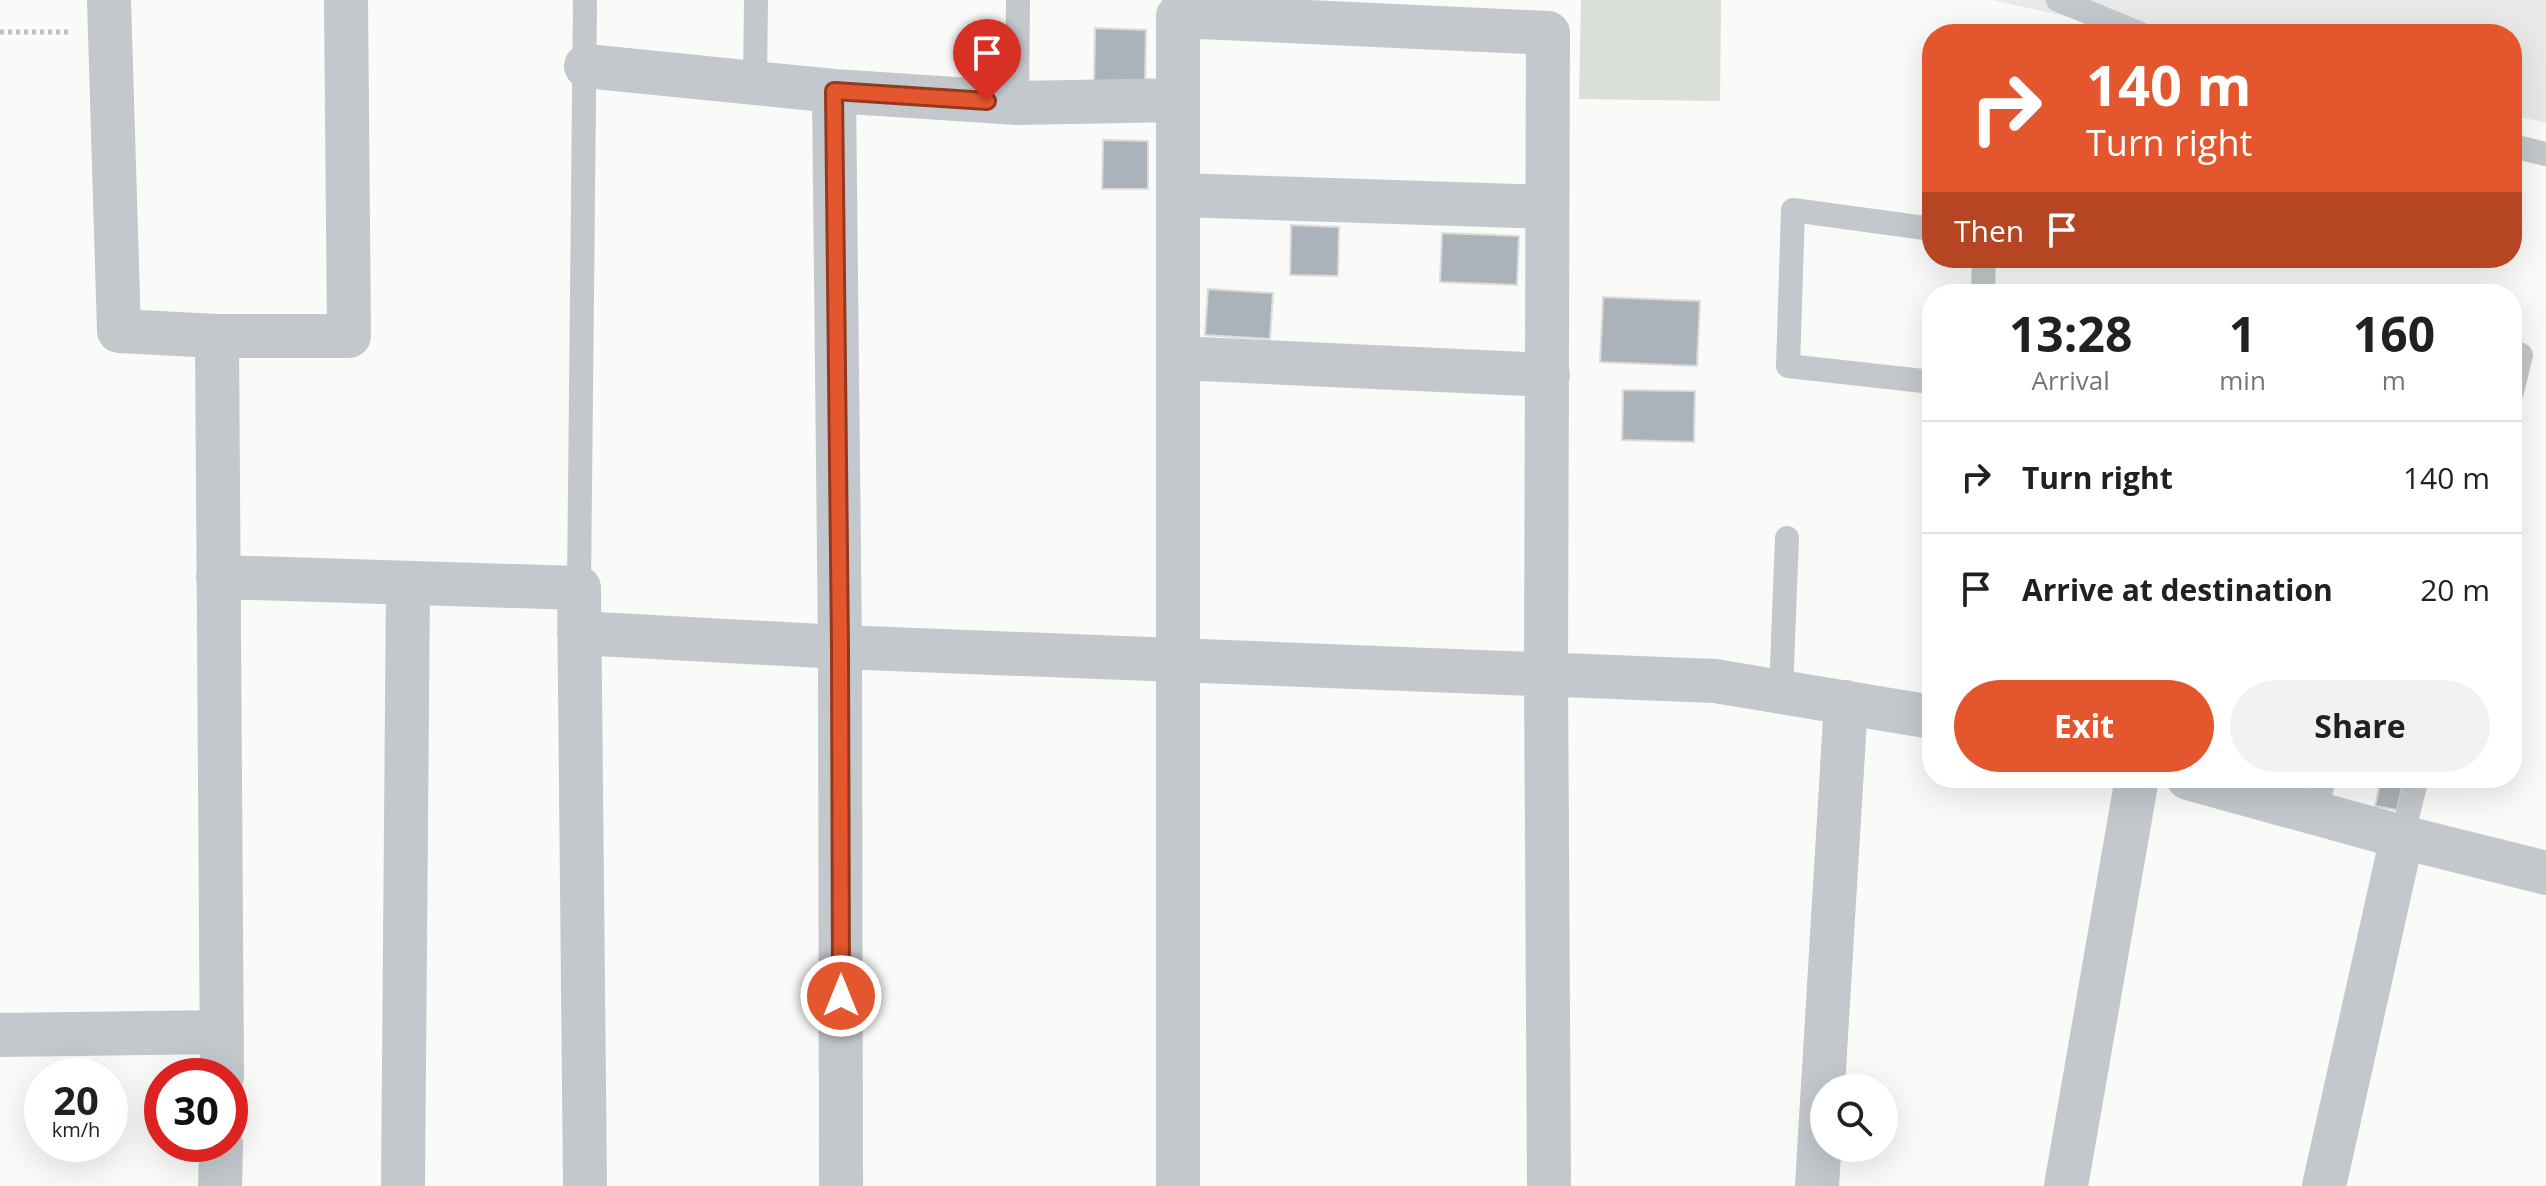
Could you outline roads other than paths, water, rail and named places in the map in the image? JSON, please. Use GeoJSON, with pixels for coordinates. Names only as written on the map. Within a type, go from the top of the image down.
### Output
{"type":"FeatureCollection","features":[{"type":"Feature","properties":{"kind":"street"},"geometry":{"type":"LineString","coordinates":[[109,16],[119,331],[217,336],[349,336],[346,0]]}},
{"type":"Feature","properties":{"kind":"street"},"geometry":{"type":"LineString","coordinates":[[1178,1186],[1178,16],[1548,33],[1546,674],[1549,1186]]}},
{"type":"Feature","properties":{"kind":"street"},"geometry":{"type":"LineString","coordinates":[[586,66],[834,91],[1017,103],[1178,100]]}},
{"type":"Feature","properties":{"kind":"street"},"geometry":{"type":"LineString","coordinates":[[834,91],[840,647],[841,1186]]}},
{"type":"Feature","properties":{"kind":"street"},"geometry":{"type":"LineString","coordinates":[[1178,195],[1546,207]]}},
{"type":"Feature","properties":{"kind":"street"},"geometry":{"type":"LineString","coordinates":[[217,336],[222,1058]]}},
{"type":"Feature","properties":{"kind":"street"},"geometry":{"type":"LineString","coordinates":[[1178,358],[1548,375]]}},
{"type":"Feature","properties":{"kind":"street"},"geometry":{"type":"LineString","coordinates":[[218,577],[579,588],[585,1186]]}},
{"type":"Feature","properties":{"kind":"street"},"geometry":{"type":"LineString","coordinates":[[403,1186],[408,583]]}},
{"type":"Feature","properties":{"kind":"street"},"geometry":{"type":"LineString","coordinates":[[579,633],[840,647],[1715,681],[1922,715]]}},
{"type":"Feature","properties":{"kind":"street"},"geometry":{"type":"LineString","coordinates":[[1817,1186],[1846,702]]}},
{"type":"Feature","properties":{"kind":"street"},"geometry":{"type":"LineString","coordinates":[[2066,1186],[2135,788]]}},
{"type":"Feature","properties":{"kind":"street"},"geometry":{"type":"LineString","coordinates":[[2261,788],[2320,796],[2402,837],[2546,873]]}},
{"type":"Feature","properties":{"kind":"street"},"geometry":{"type":"LineString","coordinates":[[2324,1186],[2402,837]]}},
{"type":"Feature","properties":{"kind":"street"},"geometry":{"type":"LineString","coordinates":[[0,1035],[222,1032]]}},
{"type":"Feature","properties":{"kind":"street"},"geometry":{"type":"LineString","coordinates":[[220,1186],[221,1162]]}},
{"type":"Feature","properties":{"kind":"lane"},"geometry":{"type":"LineString","coordinates":[[579,588],[585,0]]}},
{"type":"Feature","properties":{"kind":"lane"},"geometry":{"type":"LineString","coordinates":[[755,81],[756,0]]}},
{"type":"Feature","properties":{"kind":"lane"},"geometry":{"type":"LineString","coordinates":[[1017,103],[1018,0]]}},
{"type":"Feature","properties":{"kind":"lane"},"geometry":{"type":"LineString","coordinates":[[2058,0],[2117,24]]}},
{"type":"Feature","properties":{"kind":"lane"},"geometry":{"type":"LineString","coordinates":[[2522,148],[2546,154]]}},
{"type":"Feature","properties":{"kind":"lane"},"geometry":{"type":"LineString","coordinates":[[1922,228],[1793,210],[1788,366],[1922,381]]}},
{"type":"Feature","properties":{"kind":"lane"},"geometry":{"type":"LineString","coordinates":[[1781,691],[1787,538]]}},
{"type":"Feature","properties":{"kind":"lane"},"geometry":{"type":"LineString","coordinates":[[2402,837],[2414,788]]}}]}
